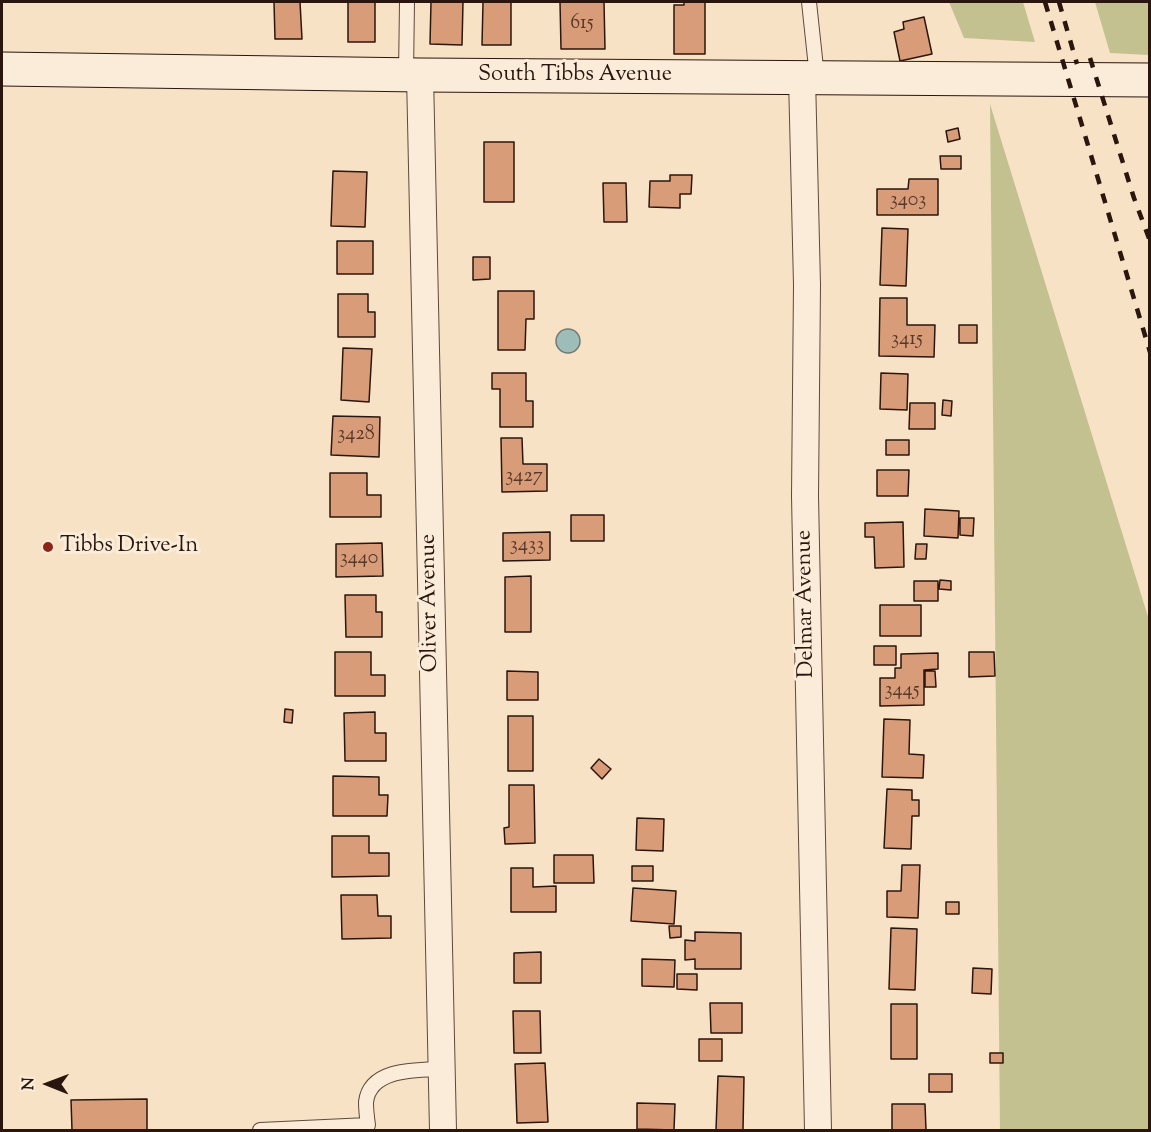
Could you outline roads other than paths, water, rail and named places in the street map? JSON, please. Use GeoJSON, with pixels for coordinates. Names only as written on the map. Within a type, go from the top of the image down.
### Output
{"type":"FeatureCollection","features":[{"type":"Feature","properties":{"kind":"main road","name":"South Tibbs Avenue"},"geometry":{"type":"LineString","coordinates":[[2,69],[413,75],[1149,80]]}},
{"type":"Feature","properties":{"kind":"street","name":"Oliver Avenue"},"geometry":{"type":"LineString","coordinates":[[413,75],[443,1131]]}},
{"type":"Feature","properties":{"kind":"street","name":"Delmar Avenue"},"geometry":{"type":"LineString","coordinates":[[810,77],[805,496],[818,1131]]}},
{"type":"Feature","properties":{"kind":"lane"},"geometry":{"type":"LineString","coordinates":[[407,2],[413,75]]}},
{"type":"Feature","properties":{"kind":"lane"},"geometry":{"type":"LineString","coordinates":[[809,2],[810,77]]}},
{"type":"Feature","properties":{"kind":"lane"},"geometry":{"type":"LineString","coordinates":[[260,1131],[368,1128],[366,1100],[375,1083],[390,1074],[442,1069]]}},
{"type":"Feature","properties":{"kind":"water"},"geometry":{"type":"Polygon","coordinates":[[[568,329],[577,332],[580,341],[577,350],[568,353],[559,350],[556,341],[559,332],[568,329]]]}},
{"type":"Feature","properties":{"kind":"railway"},"geometry":{"type":"LineString","coordinates":[[1045,2],[1150,352]]}},
{"type":"Feature","properties":{"kind":"railway"},"geometry":{"type":"LineString","coordinates":[[1059,2],[1077,64]]}},
{"type":"Feature","properties":{"kind":"railway"},"geometry":{"type":"LineString","coordinates":[[1090,58],[1134,198],[1150,241]]}},
{"type":"Feature","properties":{"kind":"place","name":"Tibbs Drive-In"},"geometry":{"type":"Point","coordinates":[48,547]}}]}
